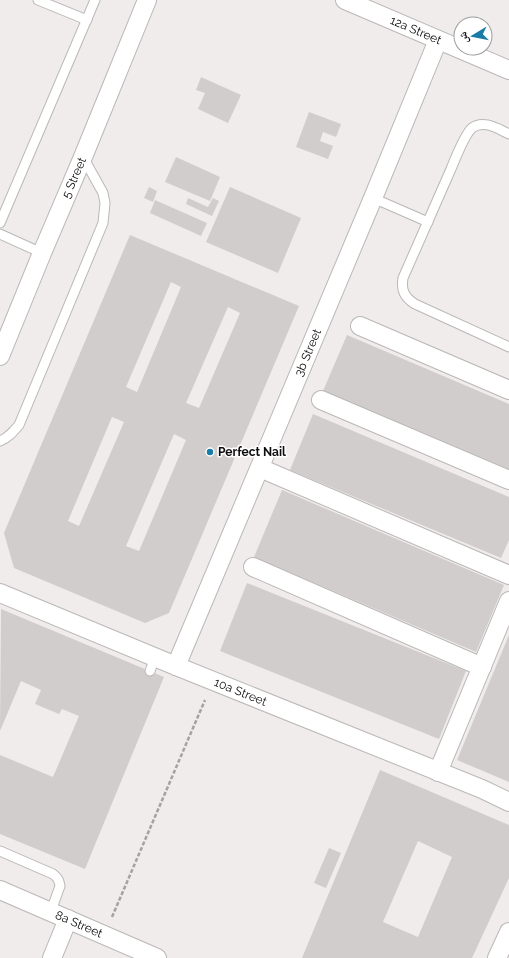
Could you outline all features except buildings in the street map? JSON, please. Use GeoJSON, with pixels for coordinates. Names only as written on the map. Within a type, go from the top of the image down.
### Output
{"type":"FeatureCollection","features":[{"type":"Feature","properties":{"kind":"street","name":"5 Street"},"geometry":{"type":"LineString","coordinates":[[0,356],[148,0]]}},
{"type":"Feature","properties":{"kind":"street","name":"12a Street"},"geometry":{"type":"LineString","coordinates":[[345,0],[509,70]]}},
{"type":"Feature","properties":{"kind":"street","name":"3b Street"},"geometry":{"type":"LineString","coordinates":[[176,666],[438,40]]}},
{"type":"Feature","properties":{"kind":"street"},"geometry":{"type":"LineString","coordinates":[[360,326],[509,390]]}},
{"type":"Feature","properties":{"kind":"street"},"geometry":{"type":"LineString","coordinates":[[321,400],[509,480]]}},
{"type":"Feature","properties":{"kind":"street"},"geometry":{"type":"LineString","coordinates":[[260,468],[509,575]]}},
{"type":"Feature","properties":{"kind":"street"},"geometry":{"type":"LineString","coordinates":[[253,567],[482,667]]}},
{"type":"Feature","properties":{"kind":"street","name":"10a Street"},"geometry":{"type":"LineString","coordinates":[[0,593],[153,664],[176,666],[482,789],[509,802]]}},
{"type":"Feature","properties":{"kind":"street"},"geometry":{"type":"LineString","coordinates":[[438,772],[509,601]]}},
{"type":"Feature","properties":{"kind":"street","name":"10a Street"},"geometry":{"type":"LineString","coordinates":[[482,789],[509,792]]}},
{"type":"Feature","properties":{"kind":"street","name":"8a Street"},"geometry":{"type":"LineString","coordinates":[[0,890],[157,958]]}},
{"type":"Feature","properties":{"kind":"street"},"geometry":{"type":"LineString","coordinates":[[52,958],[68,919]]}},
{"type":"Feature","properties":{"kind":"street"},"geometry":{"type":"LineString","coordinates":[[498,958],[509,932]]}},
{"type":"Feature","properties":{"kind":"lane"},"geometry":{"type":"LineString","coordinates":[[38,0],[86,20]]}},
{"type":"Feature","properties":{"kind":"lane"},"geometry":{"type":"LineString","coordinates":[[0,224],[95,0]]}},
{"type":"Feature","properties":{"kind":"lane"},"geometry":{"type":"LineString","coordinates":[[509,134],[484,124],[472,128],[468,133],[456,155],[403,278],[402,285],[404,293],[408,299],[415,304],[509,347]]}},
{"type":"Feature","properties":{"kind":"lane"},"geometry":{"type":"LineString","coordinates":[[0,441],[12,433],[19,425],[103,223],[105,203],[103,193],[83,157]]}},
{"type":"Feature","properties":{"kind":"lane"},"geometry":{"type":"LineString","coordinates":[[373,198],[428,222]]}},
{"type":"Feature","properties":{"kind":"lane"},"geometry":{"type":"LineString","coordinates":[[0,234],[42,253]]}},
{"type":"Feature","properties":{"kind":"lane"},"geometry":{"type":"LineString","coordinates":[[0,851],[57,877],[60,881],[60,886],[51,911]]}},
{"type":"Feature","properties":{"kind":"path"},"geometry":{"type":"LineString","coordinates":[[104,935],[213,681]]}},
{"type":"Feature","properties":{"kind":"place","name":"Perfect Nail"},"geometry":{"type":"Point","coordinates":[210,452]}}]}
